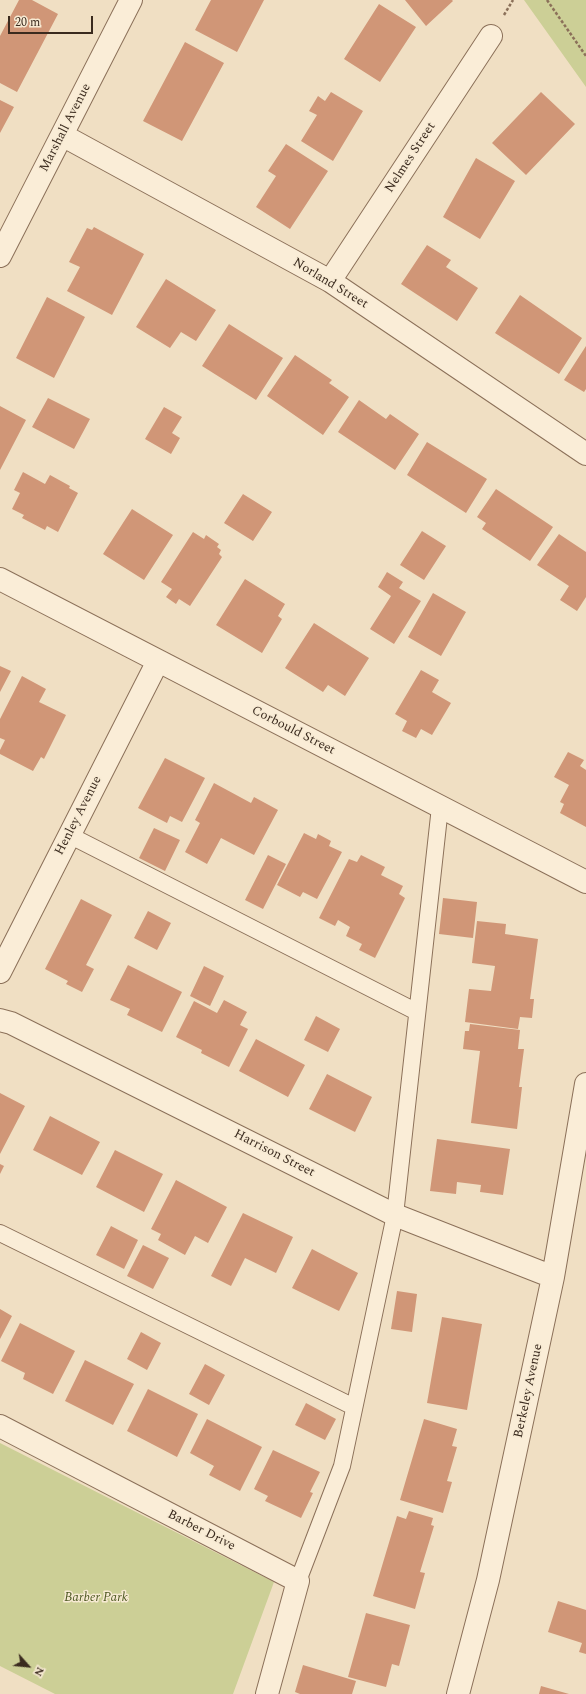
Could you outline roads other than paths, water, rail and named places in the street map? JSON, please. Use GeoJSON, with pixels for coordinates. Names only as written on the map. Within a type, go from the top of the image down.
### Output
{"type":"FeatureCollection","features":[{"type":"Feature","properties":{"kind":"street","name":"Marshall Avenue"},"geometry":{"type":"LineString","coordinates":[[0,256],[131,0]]}},
{"type":"Feature","properties":{"kind":"street","name":"Nelmes Street"},"geometry":{"type":"LineString","coordinates":[[330,281],[491,36]]}},
{"type":"Feature","properties":{"kind":"street","name":"Norland Street"},"geometry":{"type":"LineString","coordinates":[[62,135],[330,281],[586,454]]}},
{"type":"Feature","properties":{"kind":"street","name":"Corbould Street"},"geometry":{"type":"LineString","coordinates":[[0,579],[586,882]]}},
{"type":"Feature","properties":{"kind":"street","name":"Henley Avenue"},"geometry":{"type":"LineString","coordinates":[[0,972],[158,661]]}},
{"type":"Feature","properties":{"kind":"street","name":"Harrison Street"},"geometry":{"type":"LineString","coordinates":[[0,1020],[11,1023],[395,1215],[553,1277]]}},
{"type":"Feature","properties":{"kind":"street","name":"Berkeley Avenue"},"geometry":{"type":"LineString","coordinates":[[458,1694],[488,1580],[553,1277],[586,1084]]}},
{"type":"Feature","properties":{"kind":"street","name":"Barber Drive"},"geometry":{"type":"LineString","coordinates":[[0,1426],[298,1581]]}},
{"type":"Feature","properties":{"kind":"street"},"geometry":{"type":"LineString","coordinates":[[267,1694],[298,1581]]}},
{"type":"Feature","properties":{"kind":"lane"},"geometry":{"type":"LineString","coordinates":[[298,1581],[342,1466],[395,1215],[440,807]]}},
{"type":"Feature","properties":{"kind":"lane"},"geometry":{"type":"LineString","coordinates":[[69,835],[417,1012]]}},
{"type":"Feature","properties":{"kind":"lane"},"geometry":{"type":"LineString","coordinates":[[0,1233],[354,1407]]}},
{"type":"Feature","properties":{"kind":"park label","name":"Barber Park"},"geometry":{"type":"Point","coordinates":[96,1598]}}]}
